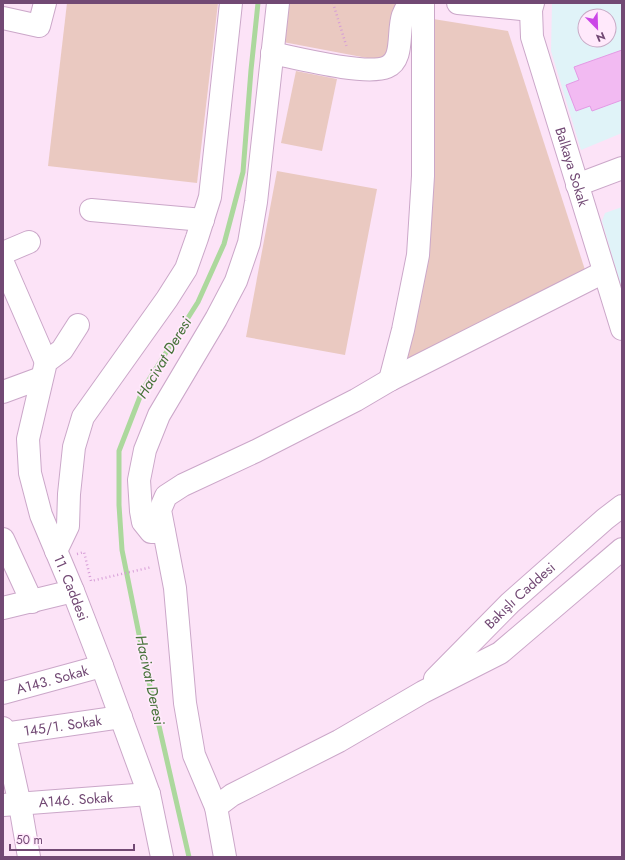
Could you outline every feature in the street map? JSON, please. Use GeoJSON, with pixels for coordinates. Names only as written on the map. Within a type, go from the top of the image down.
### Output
{"type":"FeatureCollection","features":[{"type":"Feature","properties":{"kind":"street"},"geometry":{"type":"LineString","coordinates":[[3,18],[39,26],[44,3]]}},
{"type":"Feature","properties":{"kind":"street"},"geometry":{"type":"LineString","coordinates":[[56,551],[68,526],[74,447],[83,417],[163,305],[186,269],[203,220],[210,197],[231,3]]}},
{"type":"Feature","properties":{"kind":"street"},"geometry":{"type":"LineString","coordinates":[[164,532],[151,532],[143,522],[139,480],[145,450],[159,415],[216,319],[236,281],[249,244],[256,202],[278,3]]}},
{"type":"Feature","properties":{"kind":"street"},"geometry":{"type":"LineString","coordinates":[[272,54],[358,69],[377,70],[389,66],[398,57],[401,18],[410,4],[414,3]]}},
{"type":"Feature","properties":{"kind":"street"},"geometry":{"type":"LineString","coordinates":[[390,380],[403,330],[418,255],[423,176],[423,3]]}},
{"type":"Feature","properties":{"kind":"street"},"geometry":{"type":"LineString","coordinates":[[458,3],[532,7]]}},
{"type":"Feature","properties":{"kind":"street","name":"Balkaya Sokak"},"geometry":{"type":"LineString","coordinates":[[532,7],[532,37],[622,329]]}},
{"type":"Feature","properties":{"kind":"street"},"geometry":{"type":"LineString","coordinates":[[577,185],[622,168]]}},
{"type":"Feature","properties":{"kind":"street"},"geometry":{"type":"LineString","coordinates":[[91,210],[203,220]]}},
{"type":"Feature","properties":{"kind":"street"},"geometry":{"type":"LineString","coordinates":[[3,253],[29,242]]}},
{"type":"Feature","properties":{"kind":"street"},"geometry":{"type":"LineString","coordinates":[[3,262],[44,370]]}},
{"type":"Feature","properties":{"kind":"street"},"geometry":{"type":"LineString","coordinates":[[225,857],[216,807],[194,755],[185,703],[175,588],[160,510],[166,496],[183,485],[256,451],[356,400],[390,380],[604,272]]}},
{"type":"Feature","properties":{"kind":"street"},"geometry":{"type":"LineString","coordinates":[[5,387],[44,370],[62,350],[78,326]]}},
{"type":"Feature","properties":{"kind":"street","name":"11. Caddesi"},"geometry":{"type":"LineString","coordinates":[[44,370],[28,439],[30,473],[41,515],[56,551],[82,586],[102,666],[149,794],[162,857]]}},
{"type":"Feature","properties":{"kind":"street","name":"Bakışlı Caddesi"},"geometry":{"type":"LineString","coordinates":[[422,692],[510,603],[622,506]]}},
{"type":"Feature","properties":{"kind":"street"},"geometry":{"type":"LineString","coordinates":[[3,539],[32,602]]}},
{"type":"Feature","properties":{"kind":"street","name":"Bakışlı Caddesi"},"geometry":{"type":"LineString","coordinates":[[216,807],[232,794],[339,741],[422,692],[500,653],[622,549]]}},
{"type":"Feature","properties":{"kind":"street"},"geometry":{"type":"LineString","coordinates":[[3,608],[32,602],[82,586]]}},
{"type":"Feature","properties":{"kind":"street","name":"A143. Sokak"},"geometry":{"type":"LineString","coordinates":[[3,693],[102,666]]}},
{"type":"Feature","properties":{"kind":"street","name":"145/1. Sokak"},"geometry":{"type":"LineString","coordinates":[[4,731],[121,717]]}},
{"type":"Feature","properties":{"kind":"street"},"geometry":{"type":"LineString","coordinates":[[4,731],[12,805],[29,857]]}},
{"type":"Feature","properties":{"kind":"street","name":"A146. Sokak"},"geometry":{"type":"LineString","coordinates":[[12,805],[149,794]]}},
{"type":"Feature","properties":{"kind":"path"},"geometry":{"type":"LineString","coordinates":[[333,3],[349,54]]}},
{"type":"Feature","properties":{"kind":"path"},"geometry":{"type":"LineString","coordinates":[[82,586],[158,565]]}},
{"type":"Feature","properties":{"kind":"shaded area"},"geometry":{"type":"Polygon","coordinates":[[[67,3],[218,3],[197,183],[48,166],[67,3]]]}},
{"type":"Feature","properties":{"kind":"shaded area"},"geometry":{"type":"Polygon","coordinates":[[[287,3],[399,3],[390,51],[383,61],[283,42],[287,3]]]}},
{"type":"Feature","properties":{"kind":"shaded area"},"geometry":{"type":"Polygon","coordinates":[[[552,3],[622,3],[622,133],[581,150],[551,51],[552,3]]]}},
{"type":"Feature","properties":{"kind":"shaded area"},"geometry":{"type":"Polygon","coordinates":[[[427,18],[508,31],[586,273],[399,370],[427,18]]]}},
{"type":"Feature","properties":{"kind":"shaded area"},"geometry":{"type":"Polygon","coordinates":[[[296,71],[337,79],[322,151],[281,143],[296,71]]]}},
{"type":"Feature","properties":{"kind":"shaded area"},"geometry":{"type":"Polygon","coordinates":[[[277,171],[377,189],[345,355],[246,337],[277,171]]]}},
{"type":"Feature","properties":{"kind":"shaded area"},"geometry":{"type":"Polygon","coordinates":[[[622,207],[622,290],[602,221],[605,213],[622,207]]]}},
{"type":"Feature","properties":{"kind":"building"},"geometry":{"type":"Polygon","coordinates":[[[622,50],[622,100],[592,111],[590,106],[576,111],[566,85],[579,80],[574,67],[622,50]]]}},
{"type":"Feature","properties":{"kind":"waterway","name":"Hacivat Deresi"},"geometry":{"type":"LineString","coordinates":[[189,857],[146,669],[122,550],[119,505],[119,451],[143,389],[198,302],[224,244],[243,172],[258,3]]}}]}
